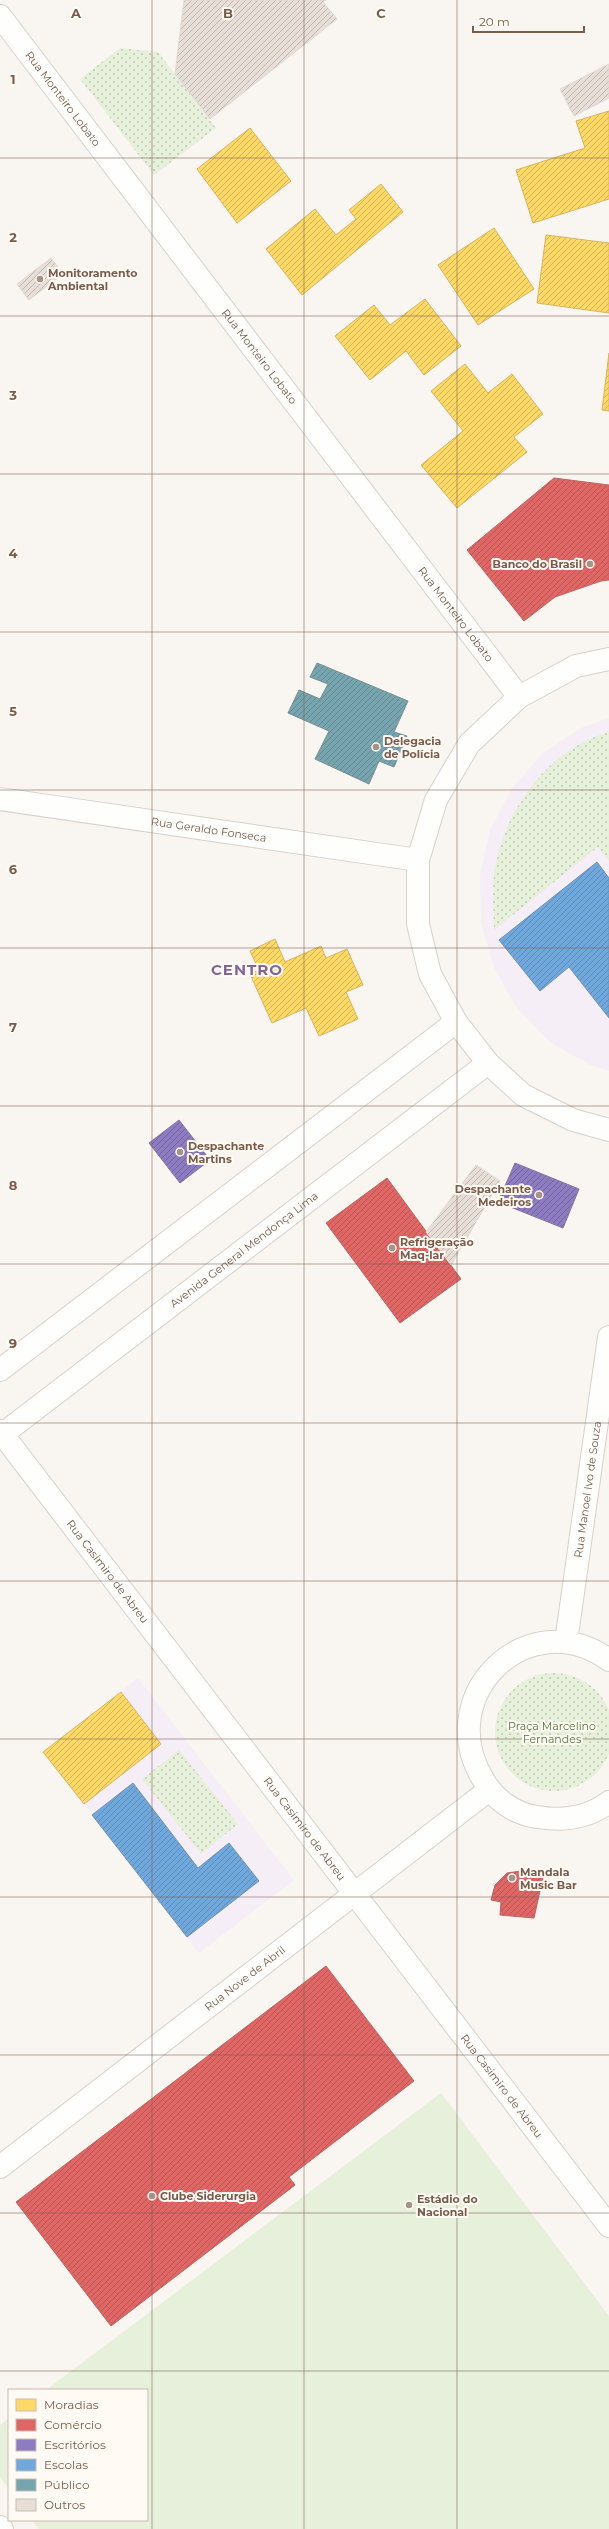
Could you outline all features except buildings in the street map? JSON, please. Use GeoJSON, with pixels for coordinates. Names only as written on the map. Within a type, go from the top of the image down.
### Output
{"type":"FeatureCollection","features":[{"type":"Feature","properties":{"kind":"street","name":"Rua Monteiro Lobato"},"geometry":{"type":"LineString","coordinates":[[0,16],[518,697]]}},
{"type":"Feature","properties":{"kind":"street"},"geometry":{"type":"LineString","coordinates":[[609,659],[576,666],[518,697],[469,744],[436,800],[418,860],[418,924],[430,974],[456,1022],[488,1063],[523,1095],[573,1120],[609,1130]]}},
{"type":"Feature","properties":{"kind":"street","name":"Rua Geraldo Fonseca"},"geometry":{"type":"LineString","coordinates":[[0,799],[418,860]]}},
{"type":"Feature","properties":{"kind":"street"},"geometry":{"type":"LineString","coordinates":[[0,1370],[456,1022]]}},
{"type":"Feature","properties":{"kind":"street","name":"Avenida General Mendonça Lima"},"geometry":{"type":"LineString","coordinates":[[1,1434],[488,1063]]}},
{"type":"Feature","properties":{"kind":"street","name":"Rua Manoel Ivo de Souza"},"geometry":{"type":"LineString","coordinates":[[566,1642],[609,1337]]}},
{"type":"Feature","properties":{"kind":"street","name":"Rua Casimiro de Abreu"},"geometry":{"type":"LineString","coordinates":[[1,1434],[609,2226]]}},
{"type":"Feature","properties":{"kind":"street"},"geometry":{"type":"LineString","coordinates":[[609,1660],[587,1646],[566,1642],[546,1642],[522,1647],[501,1661],[482,1683],[470,1709],[467,1738],[474,1766],[489,1790],[508,1806],[531,1816],[555,1820],[580,1816],[609,1803]]}},
{"type":"Feature","properties":{"kind":"street","name":"Rua Nove de Abril"},"geometry":{"type":"LineString","coordinates":[[0,2167],[489,1790]]}},
{"type":"Feature","properties":{"kind":"shaded area"},"geometry":{"type":"Polygon","coordinates":[[[609,718],[609,1071],[590,1065],[550,1042],[517,1008],[494,968],[481,923],[480,876],[490,830],[512,788],[543,753],[583,727],[609,718]]]}},
{"type":"Feature","properties":{"kind":"shaded area"},"geometry":{"type":"Polygon","coordinates":[[[138,1678],[294,1880],[199,1953],[43,1752],[138,1678]]]}},
{"type":"Feature","properties":{"kind":"green space"},"geometry":{"type":"Polygon","coordinates":[[[120,48],[158,52],[216,128],[154,175],[80,79],[120,48]]]}},
{"type":"Feature","properties":{"kind":"green space"},"geometry":{"type":"Polygon","coordinates":[[[609,732],[609,861],[598,847],[494,930],[494,875],[498,852],[506,829],[517,807],[531,787],[548,768],[566,753],[587,740],[609,732]]]}},
{"type":"Feature","properties":{"kind":"green space","name":"Praça Marcelino Fernandes"},"geometry":{"type":"Polygon","coordinates":[[[554,1673],[577,1677],[596,1690],[609,1709],[609,1755],[596,1774],[577,1787],[554,1791],[531,1787],[512,1774],[499,1755],[495,1732],[499,1709],[512,1690],[531,1677],[554,1673]]]}},
{"type":"Feature","properties":{"kind":"green space"},"geometry":{"type":"Polygon","coordinates":[[[179,1750],[238,1824],[201,1854],[142,1779],[179,1750]]]}},
{"type":"Feature","properties":{"kind":"green space","name":"Estádio do Nacional"},"geometry":{"type":"Polygon","coordinates":[[[441,2093],[609,2316],[609,2529],[39,2529],[33,2521],[148,2521],[148,2389],[47,2389],[441,2093]]]}},
{"type":"Feature","properties":{"kind":"green space"},"geometry":{"type":"Polygon","coordinates":[[[8,2419],[8,2488],[0,2477],[0,2425],[8,2419]]]}},
{"type":"Feature","properties":{"kind":"place","name":"Monitoramento Ambiental"},"geometry":{"type":"Point","coordinates":[40,279]}},
{"type":"Feature","properties":{"kind":"place","name":"Banco do Brasil"},"geometry":{"type":"Point","coordinates":[590,564]}},
{"type":"Feature","properties":{"kind":"place","name":"Delegacia de Polícia"},"geometry":{"type":"Point","coordinates":[376,747]}},
{"type":"Feature","properties":{"kind":"place","name":"Despachante Martins"},"geometry":{"type":"Point","coordinates":[180,1152]}},
{"type":"Feature","properties":{"kind":"place","name":"Despachante Medeiros"},"geometry":{"type":"Point","coordinates":[539,1195]}},
{"type":"Feature","properties":{"kind":"place","name":"Refrigeração Maq-lar"},"geometry":{"type":"Point","coordinates":[392,1248]}},
{"type":"Feature","properties":{"kind":"place","name":"Mandala Music Bar"},"geometry":{"type":"Point","coordinates":[512,1878]}},
{"type":"Feature","properties":{"kind":"place","name":"Clube Siderurgia"},"geometry":{"type":"Point","coordinates":[152,2196]}},
{"type":"Feature","properties":{"kind":"place","name":"Estádio do Nacional"},"geometry":{"type":"Point","coordinates":[409,2205]}},
{"type":"Feature","properties":{"kind":"district","name":"CENTRO"},"geometry":{"type":"Point","coordinates":[247,970]}}]}
